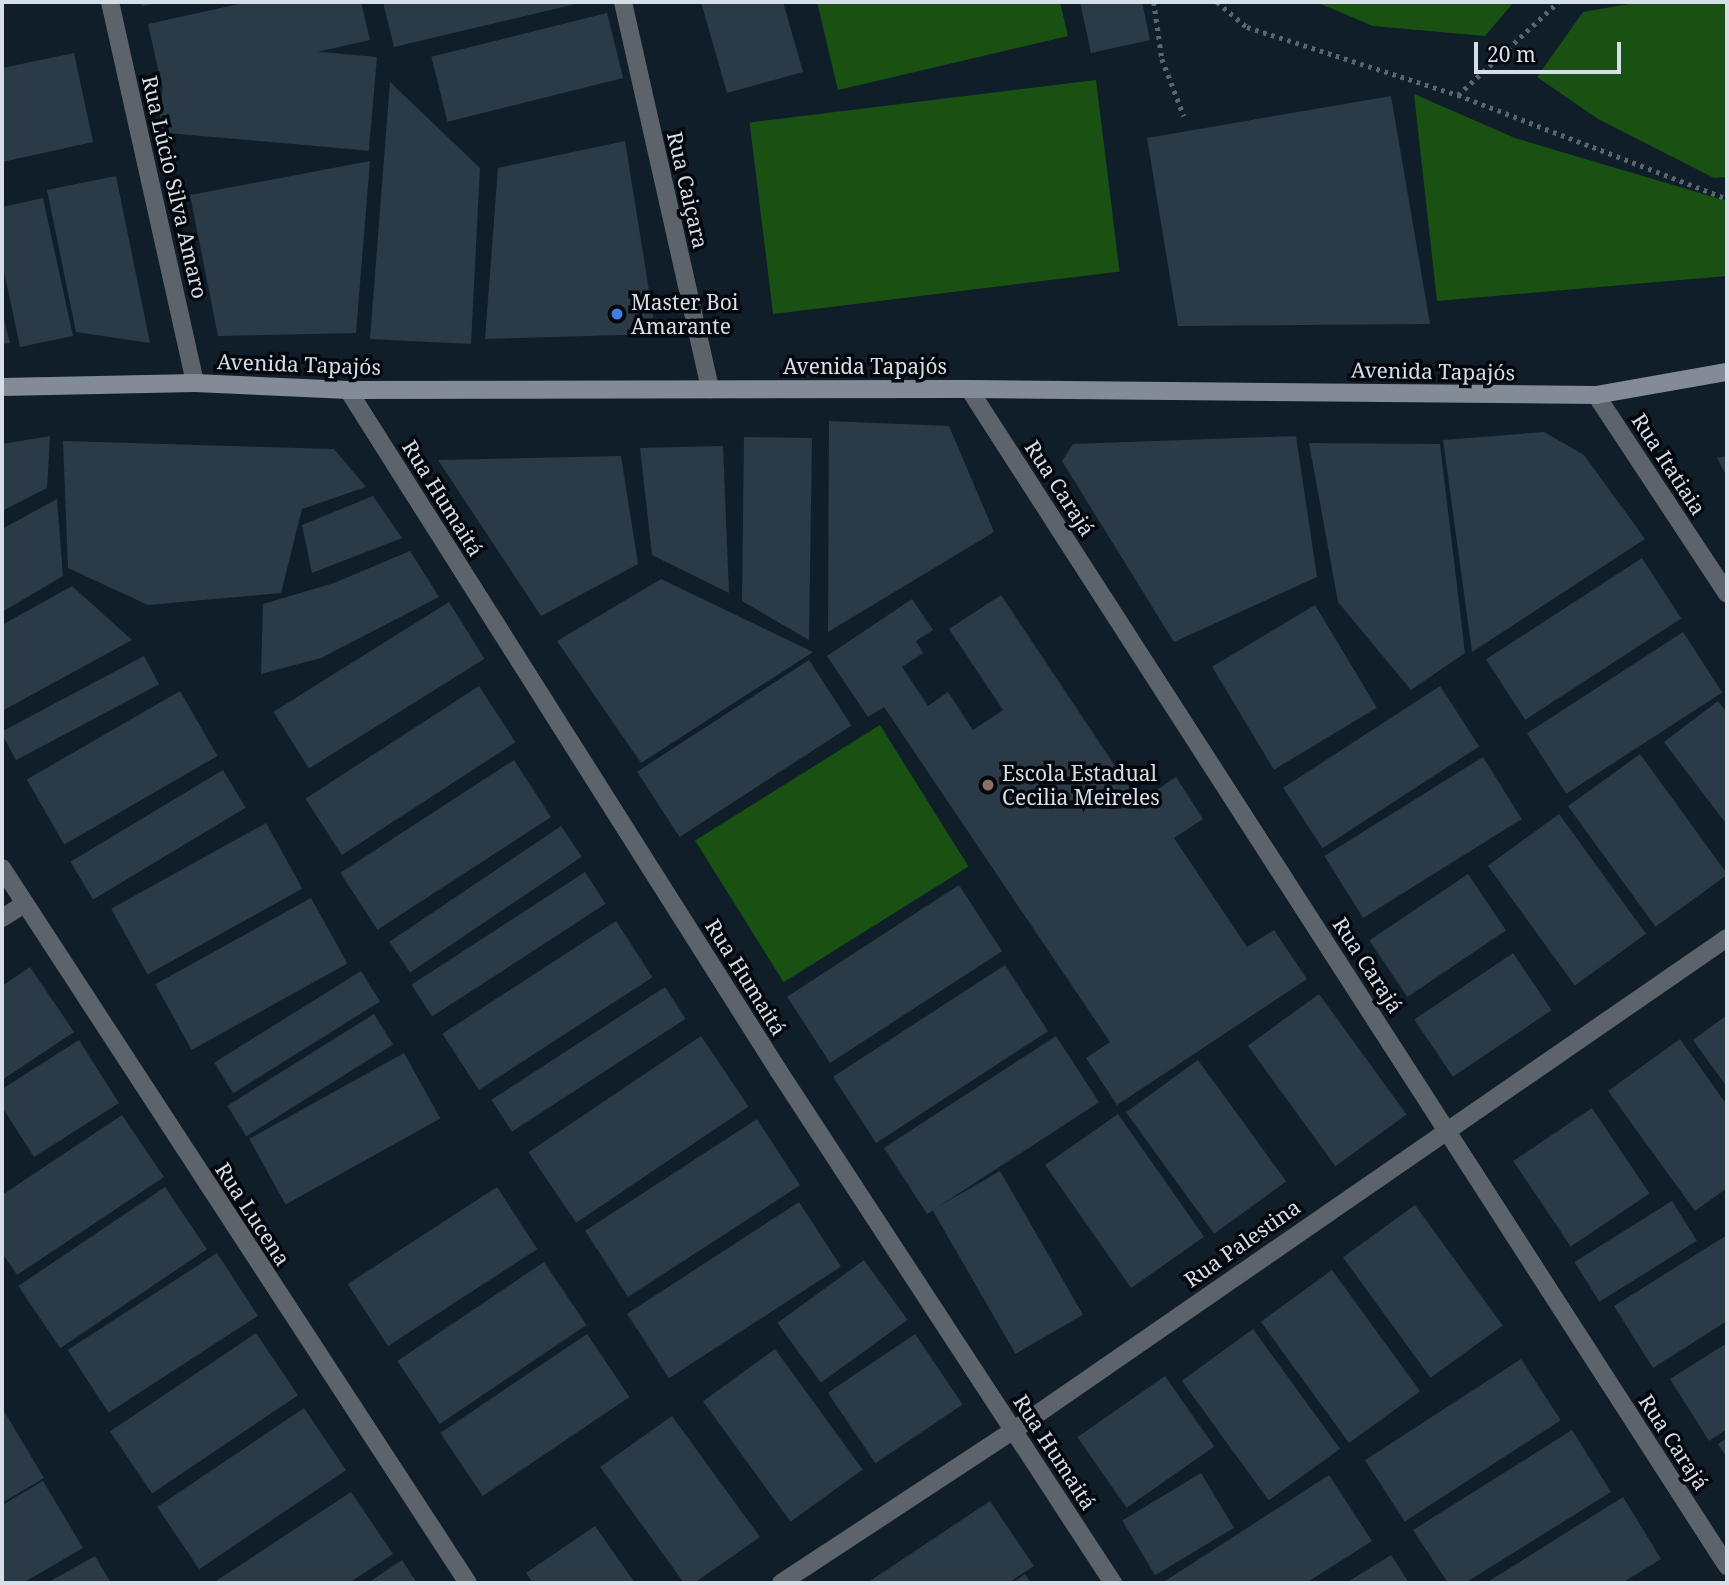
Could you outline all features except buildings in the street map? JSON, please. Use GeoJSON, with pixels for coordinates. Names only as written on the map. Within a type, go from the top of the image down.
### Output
{"type":"FeatureCollection","features":[{"type":"Feature","properties":{"kind":"main road","name":"Avenida Tapajós"},"geometry":{"type":"LineString","coordinates":[[2,387],[195,383],[348,390],[969,388],[1597,395],[1727,372]]}},
{"type":"Feature","properties":{"kind":"street","name":"Rua Lúcio Silva Amaro"},"geometry":{"type":"LineString","coordinates":[[110,2],[195,383]]}},
{"type":"Feature","properties":{"kind":"street","name":"Rua Caiçara"},"geometry":{"type":"LineString","coordinates":[[623,2],[710,388]]}},
{"type":"Feature","properties":{"kind":"street","name":"Rua Carajá"},"geometry":{"type":"LineString","coordinates":[[969,388],[1727,1566]]}},
{"type":"Feature","properties":{"kind":"street","name":"Rua Humaitá"},"geometry":{"type":"LineString","coordinates":[[348,390],[778,1070],[1114,1583]]}},
{"type":"Feature","properties":{"kind":"street","name":"Rua Itatiaia"},"geometry":{"type":"LineString","coordinates":[[1597,395],[1727,594]]}},
{"type":"Feature","properties":{"kind":"street","name":"Rua Lucena"},"geometry":{"type":"LineString","coordinates":[[2,868],[468,1583]]}},
{"type":"Feature","properties":{"kind":"street"},"geometry":{"type":"LineString","coordinates":[[2,918],[24,904]]}},
{"type":"Feature","properties":{"kind":"street","name":"Rua Palestina"},"geometry":{"type":"LineString","coordinates":[[781,1583],[1014,1430],[1446,1129],[1727,938]]}},
{"type":"Feature","properties":{"kind":"path"},"geometry":{"type":"LineString","coordinates":[[1154,2],[1162,59],[1184,117]]}},
{"type":"Feature","properties":{"kind":"path"},"geometry":{"type":"LineString","coordinates":[[1217,2],[1247,27],[1458,95],[1727,199]]}},
{"type":"Feature","properties":{"kind":"path"},"geometry":{"type":"LineString","coordinates":[[1458,95],[1558,2]]}},
{"type":"Feature","properties":{"kind":"green space"},"geometry":{"type":"Polygon","coordinates":[[[817,2],[1060,2],[1068,36],[838,90],[817,2]]]}},
{"type":"Feature","properties":{"kind":"green space"},"geometry":{"type":"Polygon","coordinates":[[[1316,2],[1514,2],[1485,36],[1373,26],[1316,2]]]}},
{"type":"Feature","properties":{"kind":"green space"},"geometry":{"type":"Polygon","coordinates":[[[1640,2],[1727,2],[1727,177],[1714,178],[1598,119],[1537,77],[1583,12],[1640,2]]]}},
{"type":"Feature","properties":{"kind":"green space"},"geometry":{"type":"Polygon","coordinates":[[[1096,80],[1120,272],[773,314],[750,123],[1096,80]]]}},
{"type":"Feature","properties":{"kind":"green space"},"geometry":{"type":"Polygon","coordinates":[[[1414,94],[1515,138],[1727,201],[1727,276],[1437,301],[1414,94]]]}},
{"type":"Feature","properties":{"kind":"green space"},"geometry":{"type":"Polygon","coordinates":[[[880,725],[968,867],[784,982],[695,841],[880,725]]]}},
{"type":"Feature","properties":{"kind":"place","name":"Master Boi Amarante"},"geometry":{"type":"Point","coordinates":[617,314]}},
{"type":"Feature","properties":{"kind":"place","name":"Escola Estadual Cecilia Meireles"},"geometry":{"type":"Point","coordinates":[988,785]}}]}
